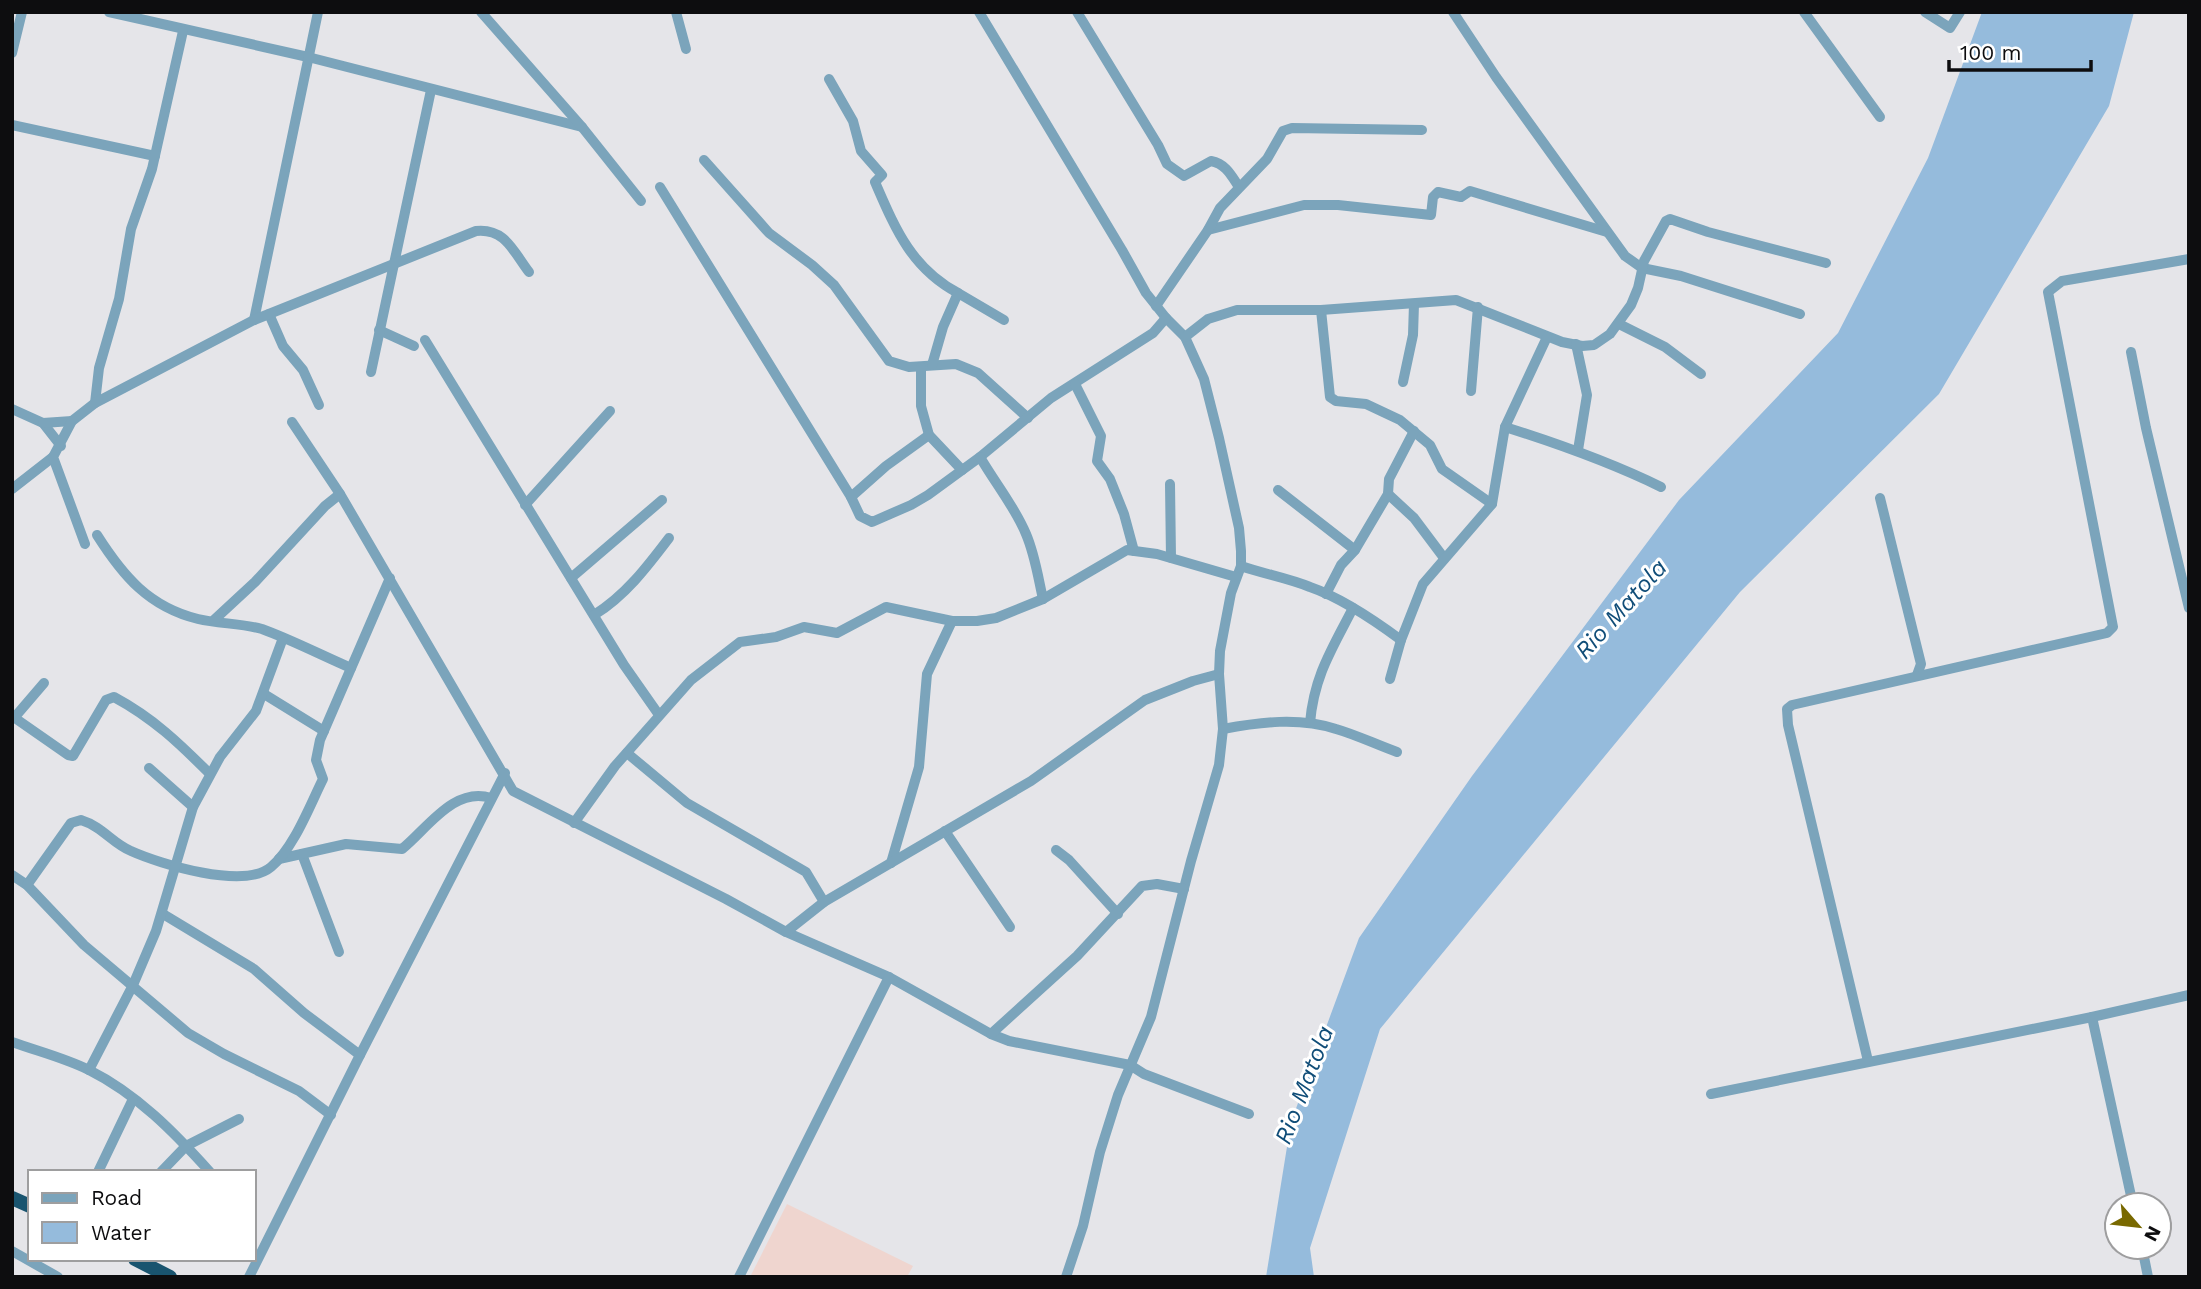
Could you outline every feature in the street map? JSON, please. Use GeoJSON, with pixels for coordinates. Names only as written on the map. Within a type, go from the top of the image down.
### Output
{"type":"FeatureCollection","features":[{"type":"Feature","properties":{"kind":"highway"},"geometry":{"type":"LineString","coordinates":[[12,1198],[28,1205]]}},
{"type":"Feature","properties":{"kind":"highway"},"geometry":{"type":"LineString","coordinates":[[138,1261],[160,1275]]}},
{"type":"Feature","properties":{"kind":"street"},"geometry":{"type":"LineString","coordinates":[[12,52],[22,12]]}},
{"type":"Feature","properties":{"kind":"street"},"geometry":{"type":"LineString","coordinates":[[109,12],[183,31],[308,57],[582,127]]}},
{"type":"Feature","properties":{"kind":"street"},"geometry":{"type":"LineString","coordinates":[[254,320],[318,12]]}},
{"type":"Feature","properties":{"kind":"street"},"geometry":{"type":"LineString","coordinates":[[481,12],[582,127],[641,201]]}},
{"type":"Feature","properties":{"kind":"street"},"geometry":{"type":"LineString","coordinates":[[676,12],[686,49]]}},
{"type":"Feature","properties":{"kind":"street"},"geometry":{"type":"LineString","coordinates":[[979,12],[1146,293],[1185,337],[1204,379],[1229,474],[1239,528],[1241,566],[1231,593],[1220,652],[1223,729],[1219,765],[1151,1017],[1130,1065],[1100,1152],[1083,1226],[1066,1277]]}},
{"type":"Feature","properties":{"kind":"street"},"geometry":{"type":"LineString","coordinates":[[1077,12],[1167,164],[1184,176],[1211,161],[1218,163],[1239,187]]}},
{"type":"Feature","properties":{"kind":"street"},"geometry":{"type":"LineString","coordinates":[[1453,12],[1496,77],[1625,256],[1642,268],[1681,276],[1800,314]]}},
{"type":"Feature","properties":{"kind":"street"},"geometry":{"type":"LineString","coordinates":[[1804,12],[1880,117]]}},
{"type":"Feature","properties":{"kind":"street"},"geometry":{"type":"LineString","coordinates":[[1925,12],[1950,28],[1960,12]]}},
{"type":"Feature","properties":{"kind":"street"},"geometry":{"type":"LineString","coordinates":[[95,403],[99,369],[119,299],[131,229],[152,169],[183,31]]}},
{"type":"Feature","properties":{"kind":"street"},"geometry":{"type":"LineString","coordinates":[[830,79],[853,121],[861,152],[882,174],[875,182],[903,242],[916,262],[958,293],[1004,320]]}},
{"type":"Feature","properties":{"kind":"street"},"geometry":{"type":"LineString","coordinates":[[371,372],[431,90]]}},
{"type":"Feature","properties":{"kind":"street"},"geometry":{"type":"LineString","coordinates":[[12,125],[155,156]]}},
{"type":"Feature","properties":{"kind":"street"},"geometry":{"type":"LineString","coordinates":[[1156,306],[1220,208],[1267,159],[1283,131],[1292,128],[1422,130]]}},
{"type":"Feature","properties":{"kind":"street"},"geometry":{"type":"LineString","coordinates":[[704,160],[769,233],[834,285],[890,361],[898,365],[956,364],[978,373],[1028,418]]}},
{"type":"Feature","properties":{"kind":"street"},"geometry":{"type":"LineString","coordinates":[[660,187],[851,497],[860,516],[872,522],[928,495],[980,457],[1051,398],[1153,333],[1166,318]]}},
{"type":"Feature","properties":{"kind":"street"},"geometry":{"type":"LineString","coordinates":[[1208,230],[1304,205],[1338,205],[1432,215],[1433,197],[1438,192],[1461,197],[1471,191],[1607,232]]}},
{"type":"Feature","properties":{"kind":"street"},"geometry":{"type":"LineString","coordinates":[[1185,337],[1208,319],[1237,310],[1321,310],[1414,304],[1441,299],[1456,300],[1478,307],[1547,337],[1587,346],[1600,343],[1619,324],[1631,306],[1642,268],[1667,221],[1673,219],[1708,232],[1825,263]]}},
{"type":"Feature","properties":{"kind":"street"},"geometry":{"type":"LineString","coordinates":[[12,489],[54,457],[72,421],[95,403],[254,320],[476,231],[490,230],[501,236],[529,272]]}},
{"type":"Feature","properties":{"kind":"street"},"geometry":{"type":"LineString","coordinates":[[1868,1061],[1788,725],[1787,709],[1792,705],[1917,675],[2107,633],[2113,627],[2048,292],[2062,281],[2189,259]]}},
{"type":"Feature","properties":{"kind":"street"},"geometry":{"type":"LineString","coordinates":[[958,293],[926,366],[921,406],[929,435],[962,470]]}},
{"type":"Feature","properties":{"kind":"street"},"geometry":{"type":"LineString","coordinates":[[1402,382],[1413,335],[1414,304]]}},
{"type":"Feature","properties":{"kind":"street"},"geometry":{"type":"LineString","coordinates":[[1471,391],[1478,307]]}},
{"type":"Feature","properties":{"kind":"street"},"geometry":{"type":"LineString","coordinates":[[1321,310],[1330,397],[1336,401],[1366,404],[1400,420],[1430,445],[1442,469],[1492,504]]}},
{"type":"Feature","properties":{"kind":"street"},"geometry":{"type":"LineString","coordinates":[[270,314],[283,346],[303,370],[319,405]]}},
{"type":"Feature","properties":{"kind":"street"},"geometry":{"type":"LineString","coordinates":[[1619,324],[1665,347],[1701,374]]}},
{"type":"Feature","properties":{"kind":"street"},"geometry":{"type":"LineString","coordinates":[[379,330],[414,346]]}},
{"type":"Feature","properties":{"kind":"street"},"geometry":{"type":"LineString","coordinates":[[1390,679],[1401,640],[1423,584],[1492,504],[1505,427],[1547,337]]}},
{"type":"Feature","properties":{"kind":"street"},"geometry":{"type":"LineString","coordinates":[[425,340],[624,665],[659,715]]}},
{"type":"Feature","properties":{"kind":"street"},"geometry":{"type":"LineString","coordinates":[[1576,344],[1587,395],[1578,450]]}},
{"type":"Feature","properties":{"kind":"street"},"geometry":{"type":"LineString","coordinates":[[2132,352],[2146,428],[2189,608]]}},
{"type":"Feature","properties":{"kind":"street"},"geometry":{"type":"LineString","coordinates":[[1075,384],[1101,436],[1097,461],[1110,479],[1124,514],[1134,551]]}},
{"type":"Feature","properties":{"kind":"street"},"geometry":{"type":"LineString","coordinates":[[12,409],[43,423],[61,446]]}},
{"type":"Feature","properties":{"kind":"street"},"geometry":{"type":"LineString","coordinates":[[525,505],[610,411]]}},
{"type":"Feature","properties":{"kind":"street"},"geometry":{"type":"LineString","coordinates":[[43,423],[72,421]]}},
{"type":"Feature","properties":{"kind":"street"},"geometry":{"type":"LineString","coordinates":[[292,422],[340,494],[513,791],[786,932],[889,977],[991,1034],[1009,1041],[1130,1065],[1144,1074],[1249,1114]]}},
{"type":"Feature","properties":{"kind":"street"},"geometry":{"type":"LineString","coordinates":[[1505,427],[1615,464],[1661,487]]}},
{"type":"Feature","properties":{"kind":"street"},"geometry":{"type":"LineString","coordinates":[[1326,594],[1341,565],[1355,550],[1388,494],[1389,479],[1414,431]]}},
{"type":"Feature","properties":{"kind":"street"},"geometry":{"type":"LineString","coordinates":[[851,497],[886,466],[929,435]]}},
{"type":"Feature","properties":{"kind":"street"},"geometry":{"type":"LineString","coordinates":[[54,457],[85,544]]}},
{"type":"Feature","properties":{"kind":"street"},"geometry":{"type":"LineString","coordinates":[[980,457],[1018,516],[1026,534],[1034,556],[1043,599]]}},
{"type":"Feature","properties":{"kind":"street"},"geometry":{"type":"LineString","coordinates":[[1170,484],[1171,558]]}},
{"type":"Feature","properties":{"kind":"street"},"geometry":{"type":"LineString","coordinates":[[1278,490],[1355,550]]}},
{"type":"Feature","properties":{"kind":"street"},"geometry":{"type":"LineString","coordinates":[[215,620],[340,494]]}},
{"type":"Feature","properties":{"kind":"street"},"geometry":{"type":"LineString","coordinates":[[1388,494],[1414,518],[1444,558]]}},
{"type":"Feature","properties":{"kind":"street"},"geometry":{"type":"LineString","coordinates":[[1880,498],[1922,664],[1917,675]]}},
{"type":"Feature","properties":{"kind":"street"},"geometry":{"type":"LineString","coordinates":[[571,578],[662,500]]}},
{"type":"Feature","properties":{"kind":"street"},"geometry":{"type":"LineString","coordinates":[[97,536],[139,591],[199,619],[260,629],[351,668]]}},
{"type":"Feature","properties":{"kind":"street"},"geometry":{"type":"LineString","coordinates":[[594,615],[635,580],[669,538]]}},
{"type":"Feature","properties":{"kind":"street"},"geometry":{"type":"LineString","coordinates":[[574,823],[627,753],[691,680],[740,642],[776,637],[804,627],[837,633],[886,607],[951,621],[996,618],[1043,599],[1127,550],[1171,558],[1236,577]]}},
{"type":"Feature","properties":{"kind":"street"},"geometry":{"type":"LineString","coordinates":[[1241,566],[1311,587],[1371,617],[1401,640]]}},
{"type":"Feature","properties":{"kind":"street"},"geometry":{"type":"LineString","coordinates":[[27,885],[71,823],[76,820],[89,822],[129,850],[212,875],[246,877],[271,868],[294,838],[323,779],[316,760],[324,731],[390,578]]}},
{"type":"Feature","properties":{"kind":"street"},"geometry":{"type":"LineString","coordinates":[[1310,723],[1312,702],[1321,669],[1353,608]]}},
{"type":"Feature","properties":{"kind":"street"},"geometry":{"type":"LineString","coordinates":[[891,863],[919,767],[927,674],[951,621]]}},
{"type":"Feature","properties":{"kind":"street"},"geometry":{"type":"LineString","coordinates":[[89,1070],[133,985],[163,914],[193,807],[220,757],[256,711],[283,638]]}},
{"type":"Feature","properties":{"kind":"street"},"geometry":{"type":"LineString","coordinates":[[786,932],[824,902],[1031,781],[1145,700],[1219,674]]}},
{"type":"Feature","properties":{"kind":"street"},"geometry":{"type":"LineString","coordinates":[[44,683],[13,717],[68,755],[73,756],[106,700],[114,697],[161,726],[210,775]]}},
{"type":"Feature","properties":{"kind":"street"},"geometry":{"type":"LineString","coordinates":[[264,694],[324,731]]}},
{"type":"Feature","properties":{"kind":"street"},"geometry":{"type":"LineString","coordinates":[[1223,729],[1287,722],[1310,723],[1335,728],[1397,752]]}},
{"type":"Feature","properties":{"kind":"street"},"geometry":{"type":"LineString","coordinates":[[627,753],[687,803],[806,872],[824,902]]}},
{"type":"Feature","properties":{"kind":"street"},"geometry":{"type":"LineString","coordinates":[[149,768],[193,807]]}},
{"type":"Feature","properties":{"kind":"street"},"geometry":{"type":"LineString","coordinates":[[249,1277],[505,774]]}},
{"type":"Feature","properties":{"kind":"street"},"geometry":{"type":"LineString","coordinates":[[279,859],[346,844],[402,849],[440,813],[471,795],[491,798]]}},
{"type":"Feature","properties":{"kind":"street"},"geometry":{"type":"LineString","coordinates":[[945,831],[1010,927]]}},
{"type":"Feature","properties":{"kind":"street"},"geometry":{"type":"LineString","coordinates":[[1056,850],[1069,860],[1118,915]]}},
{"type":"Feature","properties":{"kind":"street"},"geometry":{"type":"LineString","coordinates":[[302,854],[339,953]]}},
{"type":"Feature","properties":{"kind":"street"},"geometry":{"type":"LineString","coordinates":[[12,875],[27,885],[66,929],[188,1033],[299,1091],[331,1115]]}},
{"type":"Feature","properties":{"kind":"street"},"geometry":{"type":"LineString","coordinates":[[991,1034],[1077,956],[1118,915],[1142,886],[1157,884],[1184,889]]}},
{"type":"Feature","properties":{"kind":"street"},"geometry":{"type":"LineString","coordinates":[[163,914],[254,969],[304,1013],[360,1055]]}},
{"type":"Feature","properties":{"kind":"street"},"geometry":{"type":"LineString","coordinates":[[740,1277],[889,977]]}},
{"type":"Feature","properties":{"kind":"street"},"geometry":{"type":"LineString","coordinates":[[1711,1094],[2189,995]]}},
{"type":"Feature","properties":{"kind":"street"},"geometry":{"type":"LineString","coordinates":[[2092,1017],[2130,1191]]}},
{"type":"Feature","properties":{"kind":"street"},"geometry":{"type":"LineString","coordinates":[[12,1042],[89,1070],[159,1117],[208,1170]]}},
{"type":"Feature","properties":{"kind":"street"},"geometry":{"type":"LineString","coordinates":[[99,1170],[133,1100]]}},
{"type":"Feature","properties":{"kind":"street"},"geometry":{"type":"LineString","coordinates":[[163,1170],[186,1146],[239,1119]]}},
{"type":"Feature","properties":{"kind":"street"},"geometry":{"type":"LineString","coordinates":[[12,1251],[28,1260]]}},
{"type":"Feature","properties":{"kind":"street"},"geometry":{"type":"LineString","coordinates":[[30,1261],[58,1277]]}},
{"type":"Feature","properties":{"kind":"shaded area"},"geometry":{"type":"Polygon","coordinates":[[[787,1204],[913,1266],[907,1277],[750,1277],[787,1204]]]}},
{"type":"Feature","properties":{"kind":"water","name":"Rio Matola"},"geometry":{"type":"Polygon","coordinates":[[[1982,12],[2134,12],[2109,106],[1939,394],[1740,592],[1380,1029],[1310,1248],[1314,1277],[1266,1277],[1291,1122],[1359,938],[1472,776],[1679,500],[1838,333],[1928,158],[1982,12]]]}}]}
